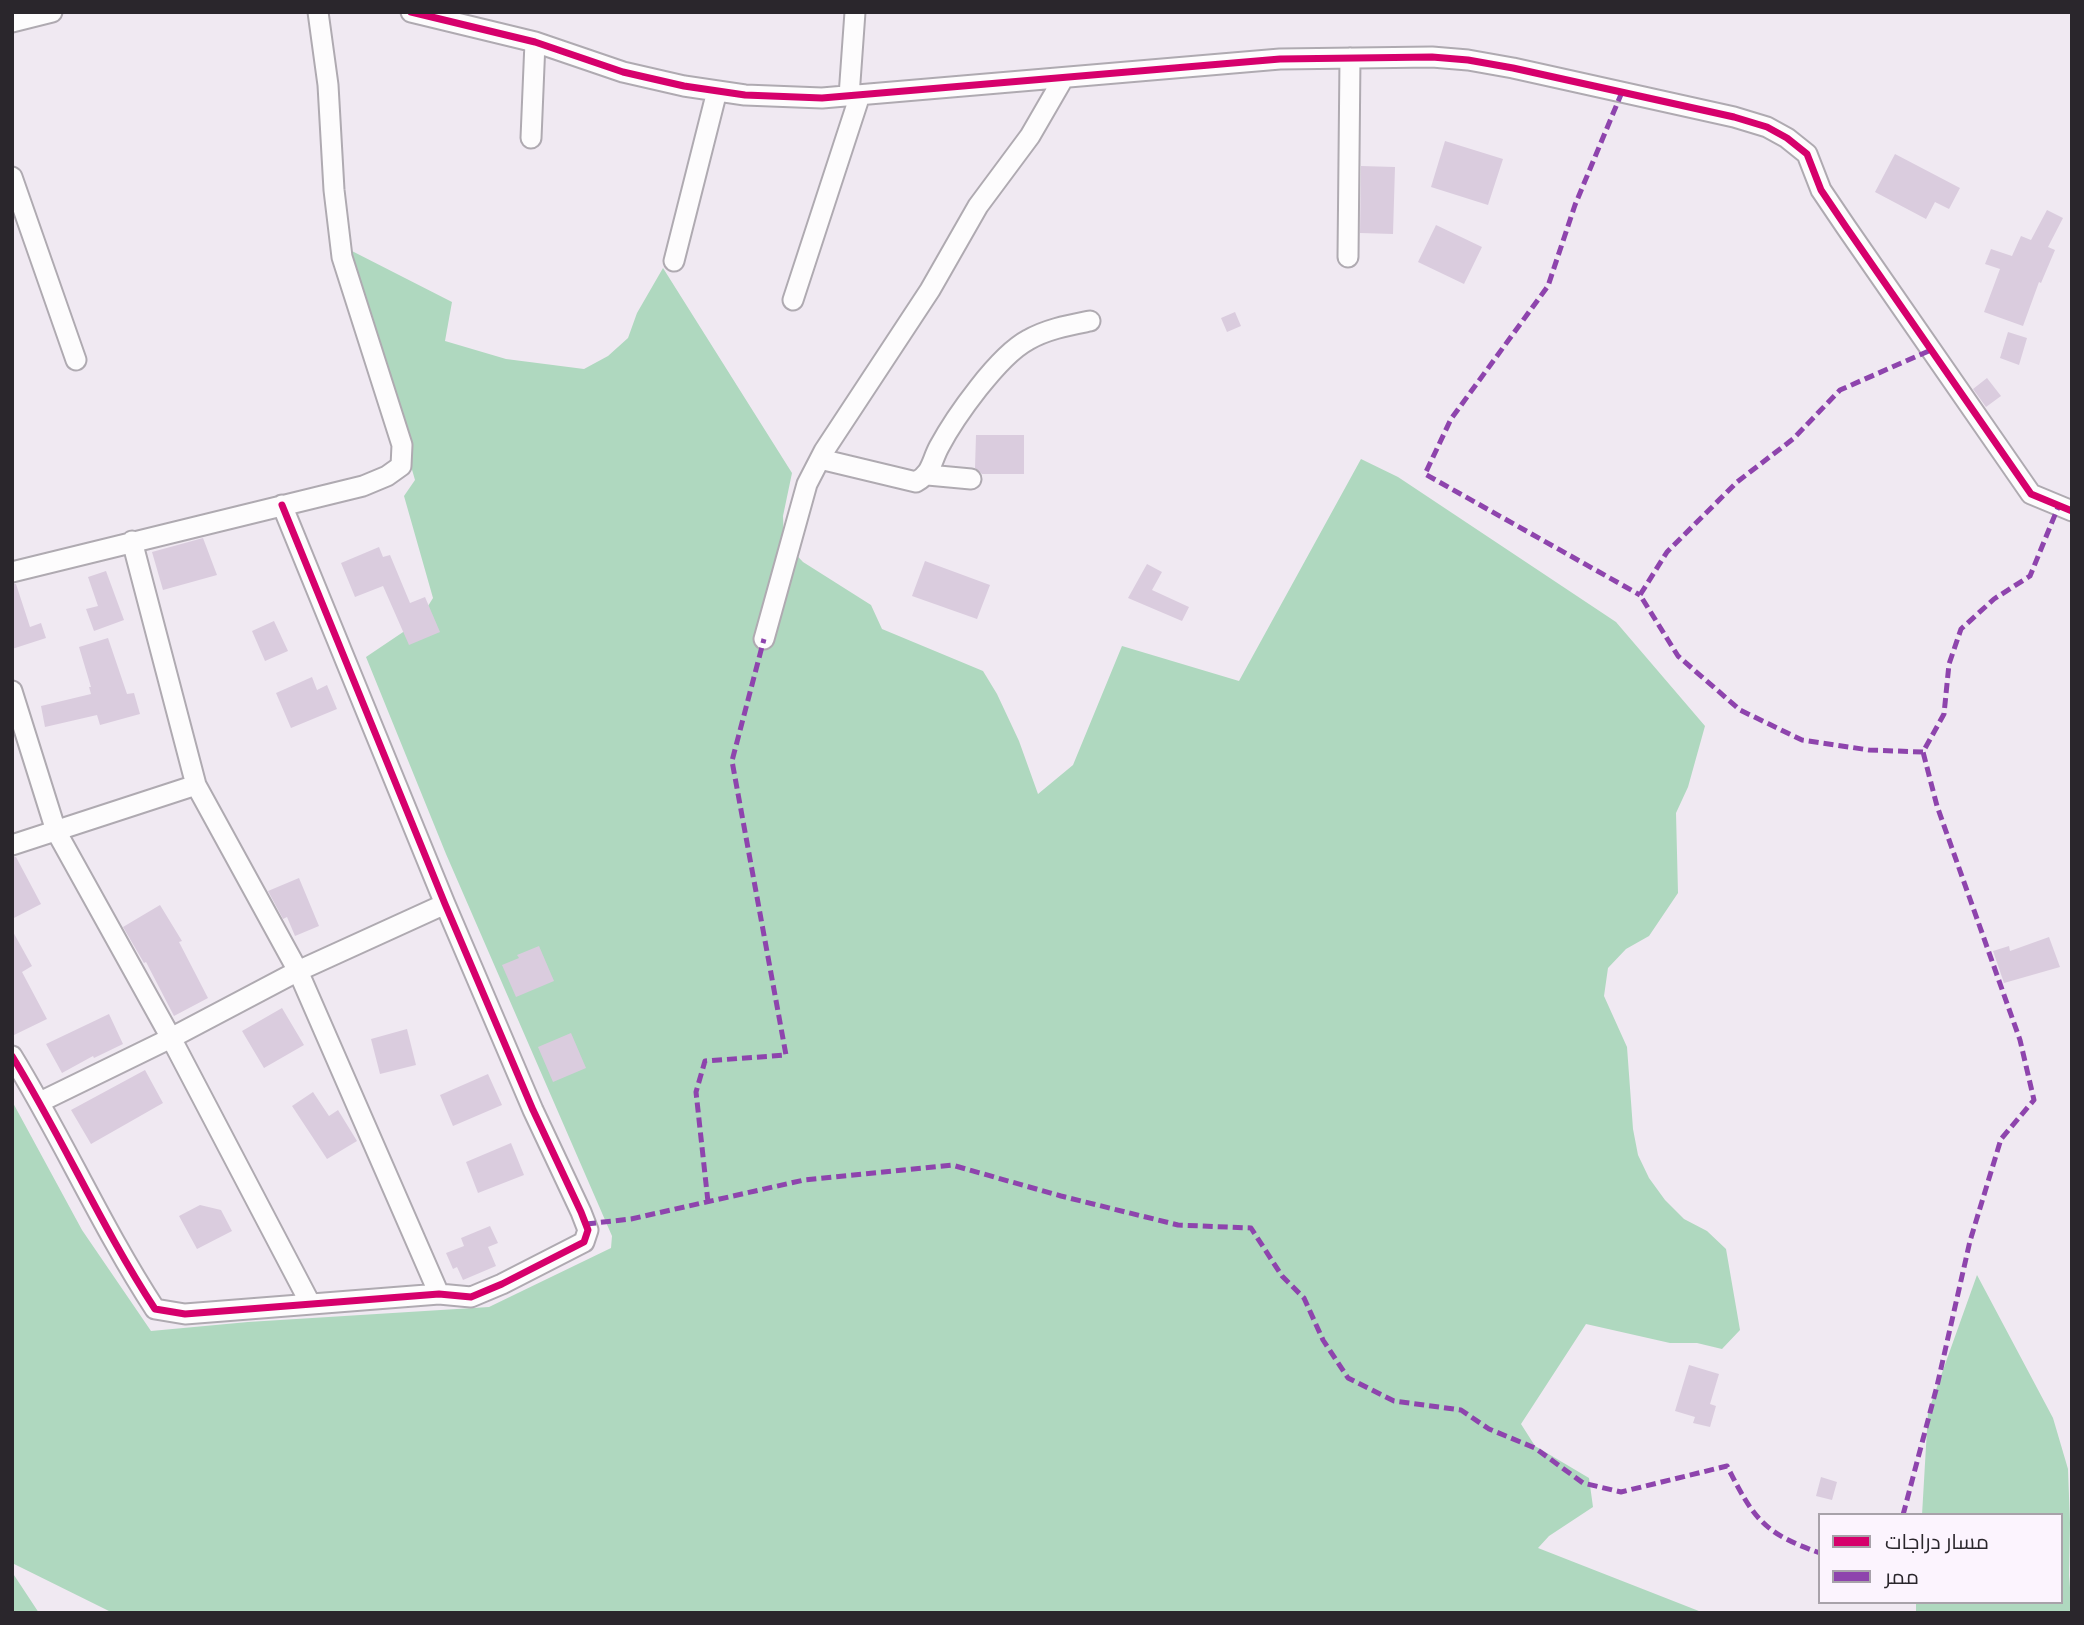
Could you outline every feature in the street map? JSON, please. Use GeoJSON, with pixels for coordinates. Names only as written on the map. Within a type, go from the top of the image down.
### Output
{"type":"FeatureCollection","features":[{"type":"Feature","properties":{"kind":"street"},"geometry":{"type":"LineString","coordinates":[[12,22],[52,12]]}},
{"type":"Feature","properties":{"kind":"street"},"geometry":{"type":"LineString","coordinates":[[12,572],[375,481],[401,466],[402,445],[342,257],[334,190],[328,85],[318,12]]}},
{"type":"Feature","properties":{"kind":"street"},"geometry":{"type":"LineString","coordinates":[[411,12],[485,21],[535,42],[623,72],[717,92],[786,97],[855,96],[1280,60],[1432,57],[1502,66],[1734,117],[1767,127],[1787,138],[1807,155],[1821,190],[2031,494],[2072,511]]}},
{"type":"Feature","properties":{"kind":"street"},"geometry":{"type":"LineString","coordinates":[[793,300],[855,96],[855,12]]}},
{"type":"Feature","properties":{"kind":"street"},"geometry":{"type":"LineString","coordinates":[[531,138],[535,42]]}},
{"type":"Feature","properties":{"kind":"street"},"geometry":{"type":"LineString","coordinates":[[1348,257],[1350,58]]}},
{"type":"Feature","properties":{"kind":"street"},"geometry":{"type":"LineString","coordinates":[[764,639],[807,484],[820,459],[930,290],[978,206],[1030,136],[1063,79]]}},
{"type":"Feature","properties":{"kind":"street"},"geometry":{"type":"LineString","coordinates":[[674,261],[717,92]]}},
{"type":"Feature","properties":{"kind":"street"},"geometry":{"type":"LineString","coordinates":[[12,177],[76,360]]}},
{"type":"Feature","properties":{"kind":"street"},"geometry":{"type":"LineString","coordinates":[[928,475],[939,448],[964,409],[998,365],[1027,340],[1090,321]]}},
{"type":"Feature","properties":{"kind":"street"},"geometry":{"type":"LineString","coordinates":[[820,459],[916,482],[928,475],[971,479]]}},
{"type":"Feature","properties":{"kind":"street"},"geometry":{"type":"LineString","coordinates":[[12,1056],[40,1102],[126,1265],[155,1309],[185,1314],[439,1294],[471,1297],[584,1242],[588,1230],[527,1097],[445,904],[282,505]]}},
{"type":"Feature","properties":{"kind":"street"},"geometry":{"type":"LineString","coordinates":[[132,541],[196,785],[298,971],[439,1294]]}},
{"type":"Feature","properties":{"kind":"street"},"geometry":{"type":"LineString","coordinates":[[12,691],[56,831],[171,1038],[310,1303]]}},
{"type":"Feature","properties":{"kind":"street"},"geometry":{"type":"LineString","coordinates":[[12,845],[196,785]]}},
{"type":"Feature","properties":{"kind":"street"},"geometry":{"type":"LineString","coordinates":[[40,1102],[171,1038],[298,971],[445,904]]}},
{"type":"Feature","properties":{"kind":"green space"},"geometry":{"type":"Polygon","coordinates":[[[348,249],[452,302],[445,341],[506,359],[584,369],[608,356],[628,338],[637,313],[663,268],[792,473],[783,516],[784,542],[803,562],[871,605],[882,629],[983,671],[1019,741],[1038,794],[1073,765],[1122,646],[1239,681],[1361,459],[1398,477],[1616,622],[1705,726],[1688,787],[1676,813],[1678,893],[1649,936],[1626,949],[1608,968],[1604,996],[1627,1047],[1633,1129],[1638,1155],[1649,1178],[1665,1200],[1684,1219],[1707,1231],[1726,1249],[1740,1330],[1722,1349],[1697,1343],[1670,1343],[1586,1324],[1521,1424],[1535,1446],[1589,1478],[1593,1507],[1549,1536],[1538,1548],[1704,1613],[113,1613],[12,1563],[12,1101],[82,1230],[151,1331],[248,1322],[489,1307],[611,1248],[612,1236],[446,854],[366,657],[418,622],[433,598],[404,496],[415,480],[348,249]]]}},
{"type":"Feature","properties":{"kind":"green space"},"geometry":{"type":"Polygon","coordinates":[[[1977,1275],[2053,1418],[2068,1469],[2072,1613],[1916,1613],[1916,1604],[2063,1604],[2063,1513],[1922,1513],[1928,1412],[1977,1275]]]}},
{"type":"Feature","properties":{"kind":"green space"},"geometry":{"type":"Polygon","coordinates":[[[12,1572],[39,1613],[12,1613],[12,1572]]]}},
{"type":"Feature","properties":{"kind":"building"},"geometry":{"type":"Polygon","coordinates":[[[1445,141],[1503,159],[1488,205],[1431,187],[1445,141]]]}},
{"type":"Feature","properties":{"kind":"building"},"geometry":{"type":"Polygon","coordinates":[[[1895,154],[1960,188],[1949,209],[1935,202],[1926,219],[1875,192],[1895,154]]]}},
{"type":"Feature","properties":{"kind":"building"},"geometry":{"type":"Polygon","coordinates":[[[1361,166],[1395,167],[1393,234],[1360,233],[1361,166]]]}},
{"type":"Feature","properties":{"kind":"building"},"geometry":{"type":"Polygon","coordinates":[[[2047,210],[2063,218],[2048,247],[2055,250],[2041,283],[2039,282],[2023,326],[1984,312],[2000,269],[1985,264],[1991,249],[2012,256],[2021,236],[2031,240],[2047,210]]]}},
{"type":"Feature","properties":{"kind":"building"},"geometry":{"type":"Polygon","coordinates":[[[1436,225],[1482,247],[1464,284],[1418,262],[1436,225]]]}},
{"type":"Feature","properties":{"kind":"building"},"geometry":{"type":"Polygon","coordinates":[[[1235,312],[1241,326],[1227,332],[1221,318],[1235,312]]]}},
{"type":"Feature","properties":{"kind":"building"},"geometry":{"type":"Polygon","coordinates":[[[2008,332],[2027,338],[2019,365],[2000,358],[2008,332]]]}},
{"type":"Feature","properties":{"kind":"building"},"geometry":{"type":"Polygon","coordinates":[[[1987,378],[2001,396],[1986,407],[1973,389],[1987,378]]]}},
{"type":"Feature","properties":{"kind":"building"},"geometry":{"type":"Polygon","coordinates":[[[976,435],[1024,435],[1024,474],[982,474],[975,468],[976,435]]]}},
{"type":"Feature","properties":{"kind":"building"},"geometry":{"type":"Polygon","coordinates":[[[203,538],[217,575],[163,590],[152,552],[203,538]]]}},
{"type":"Feature","properties":{"kind":"building"},"geometry":{"type":"Polygon","coordinates":[[[379,547],[383,557],[390,555],[410,603],[425,597],[440,632],[409,645],[383,586],[355,597],[341,563],[379,547]]]}},
{"type":"Feature","properties":{"kind":"building"},"geometry":{"type":"Polygon","coordinates":[[[925,561],[990,585],[977,619],[912,596],[925,561]]]}},
{"type":"Feature","properties":{"kind":"building"},"geometry":{"type":"Polygon","coordinates":[[[1147,564],[1162,572],[1152,590],[1189,607],[1182,621],[1128,598],[1147,564]]]}},
{"type":"Feature","properties":{"kind":"building"},"geometry":{"type":"Polygon","coordinates":[[[106,571],[124,620],[94,631],[86,609],[98,606],[88,577],[106,571]]]}},
{"type":"Feature","properties":{"kind":"building"},"geometry":{"type":"Polygon","coordinates":[[[12,584],[16,584],[30,627],[41,623],[46,638],[12,649],[12,584]]]}},
{"type":"Feature","properties":{"kind":"building"},"geometry":{"type":"Polygon","coordinates":[[[274,621],[288,651],[265,661],[252,631],[274,621]]]}},
{"type":"Feature","properties":{"kind":"building"},"geometry":{"type":"Polygon","coordinates":[[[108,638],[127,694],[134,693],[140,714],[100,725],[97,715],[45,727],[41,706],[91,694],[79,647],[108,638]]]}},
{"type":"Feature","properties":{"kind":"building"},"geometry":{"type":"Polygon","coordinates":[[[312,677],[317,690],[327,685],[337,709],[291,728],[276,693],[312,677]]]}},
{"type":"Feature","properties":{"kind":"building"},"geometry":{"type":"Polygon","coordinates":[[[12,857],[16,857],[41,904],[12,919],[12,857]]]}},
{"type":"Feature","properties":{"kind":"building"},"geometry":{"type":"Polygon","coordinates":[[[299,878],[319,926],[295,936],[287,917],[283,919],[268,891],[299,878]]]}},
{"type":"Feature","properties":{"kind":"building"},"geometry":{"type":"Polygon","coordinates":[[[160,905],[182,941],[179,942],[208,998],[174,1016],[146,962],[144,963],[123,927],[160,905]]]}},
{"type":"Feature","properties":{"kind":"building"},"geometry":{"type":"Polygon","coordinates":[[[12,930],[32,966],[22,972],[47,1019],[12,1036],[12,930]]]}},
{"type":"Feature","properties":{"kind":"building"},"geometry":{"type":"Polygon","coordinates":[[[2049,937],[2060,967],[2004,983],[1993,951],[2009,946],[2010,951],[2049,937]]]}},
{"type":"Feature","properties":{"kind":"building"},"geometry":{"type":"Polygon","coordinates":[[[539,946],[554,981],[516,997],[502,965],[539,946]]]}},
{"type":"Feature","properties":{"kind":"building"},"geometry":{"type":"Polygon","coordinates":[[[282,1008],[304,1045],[264,1068],[242,1031],[282,1008]]]}},
{"type":"Feature","properties":{"kind":"building"},"geometry":{"type":"Polygon","coordinates":[[[109,1014],[123,1044],[62,1073],[46,1044],[109,1014]]]}},
{"type":"Feature","properties":{"kind":"building"},"geometry":{"type":"Polygon","coordinates":[[[407,1029],[416,1065],[380,1074],[371,1039],[407,1029]]]}},
{"type":"Feature","properties":{"kind":"building"},"geometry":{"type":"Polygon","coordinates":[[[571,1033],[586,1068],[553,1082],[538,1047],[571,1033]]]}},
{"type":"Feature","properties":{"kind":"building"},"geometry":{"type":"Polygon","coordinates":[[[145,1070],[163,1103],[91,1144],[71,1110],[145,1070]]]}},
{"type":"Feature","properties":{"kind":"building"},"geometry":{"type":"Polygon","coordinates":[[[488,1074],[502,1105],[453,1126],[440,1095],[488,1074]]]}},
{"type":"Feature","properties":{"kind":"building"},"geometry":{"type":"Polygon","coordinates":[[[313,1092],[329,1116],[338,1110],[357,1141],[327,1159],[292,1106],[313,1092]]]}},
{"type":"Feature","properties":{"kind":"building"},"geometry":{"type":"Polygon","coordinates":[[[511,1143],[524,1175],[478,1193],[466,1162],[511,1143]]]}},
{"type":"Feature","properties":{"kind":"building"},"geometry":{"type":"Polygon","coordinates":[[[200,1205],[221,1210],[232,1231],[197,1249],[179,1216],[200,1205]]]}},
{"type":"Feature","properties":{"kind":"building"},"geometry":{"type":"Polygon","coordinates":[[[490,1226],[498,1243],[488,1247],[496,1266],[463,1280],[457,1267],[453,1269],[446,1253],[464,1246],[461,1238],[490,1226]]]}},
{"type":"Feature","properties":{"kind":"building"},"geometry":{"type":"Polygon","coordinates":[[[1689,1365],[1719,1374],[1710,1404],[1716,1406],[1710,1427],[1693,1423],[1695,1417],[1675,1411],[1689,1365]]]}},
{"type":"Feature","properties":{"kind":"building"},"geometry":{"type":"Polygon","coordinates":[[[1821,1477],[1837,1482],[1832,1500],[1816,1496],[1821,1477]]]}},
{"type":"Feature","properties":{"kind":"marked path"},"geometry":{"type":"LineString","coordinates":[[1622,92],[1575,205],[1548,286],[1451,419],[1425,474],[1640,595]]}},
{"type":"Feature","properties":{"kind":"marked path"},"geometry":{"type":"LineString","coordinates":[[1923,752],[1869,750],[1802,740],[1740,710],[1678,656],[1640,595],[1667,552],[1737,482],[1793,439],[1840,390],[1931,350]]}},
{"type":"Feature","properties":{"kind":"marked path"},"geometry":{"type":"LineString","coordinates":[[1904,1513],[1937,1386],[1970,1241],[2001,1139],[2034,1100],[2020,1040],[1937,806],[1923,752],[1944,714],[1949,664],[1961,629],[1994,599],[2030,576],[2059,505]]}},
{"type":"Feature","properties":{"kind":"marked path"},"geometry":{"type":"LineString","coordinates":[[708,1202],[696,1092],[705,1061],[786,1055],[732,761],[764,639]]}},
{"type":"Feature","properties":{"kind":"marked path"},"geometry":{"type":"LineString","coordinates":[[586,1224],[631,1219],[804,1180],[952,1165],[1178,1225],[1251,1228],[1282,1276],[1304,1298],[1323,1340],[1348,1378],[1394,1401],[1461,1410],[1489,1429],[1535,1448],[1583,1483],[1621,1492],[1727,1466],[1753,1512],[1762,1522],[1785,1538],[1818,1552]]}},
{"type":"Feature","properties":{"kind":"cycle path"},"geometry":{"type":"LineString","coordinates":[[411,12],[535,42],[623,72],[684,86],[745,95],[822,98],[1280,59],[1432,57],[1513,68],[1734,117],[1767,127],[1807,154],[1821,190],[2031,494],[2072,511]]}},
{"type":"Feature","properties":{"kind":"cycle path"},"geometry":{"type":"LineString","coordinates":[[12,1056],[117,1247],[155,1309],[185,1314],[439,1294],[471,1297],[584,1242],[588,1230],[581,1212],[533,1110],[445,904],[282,505]]}}]}
